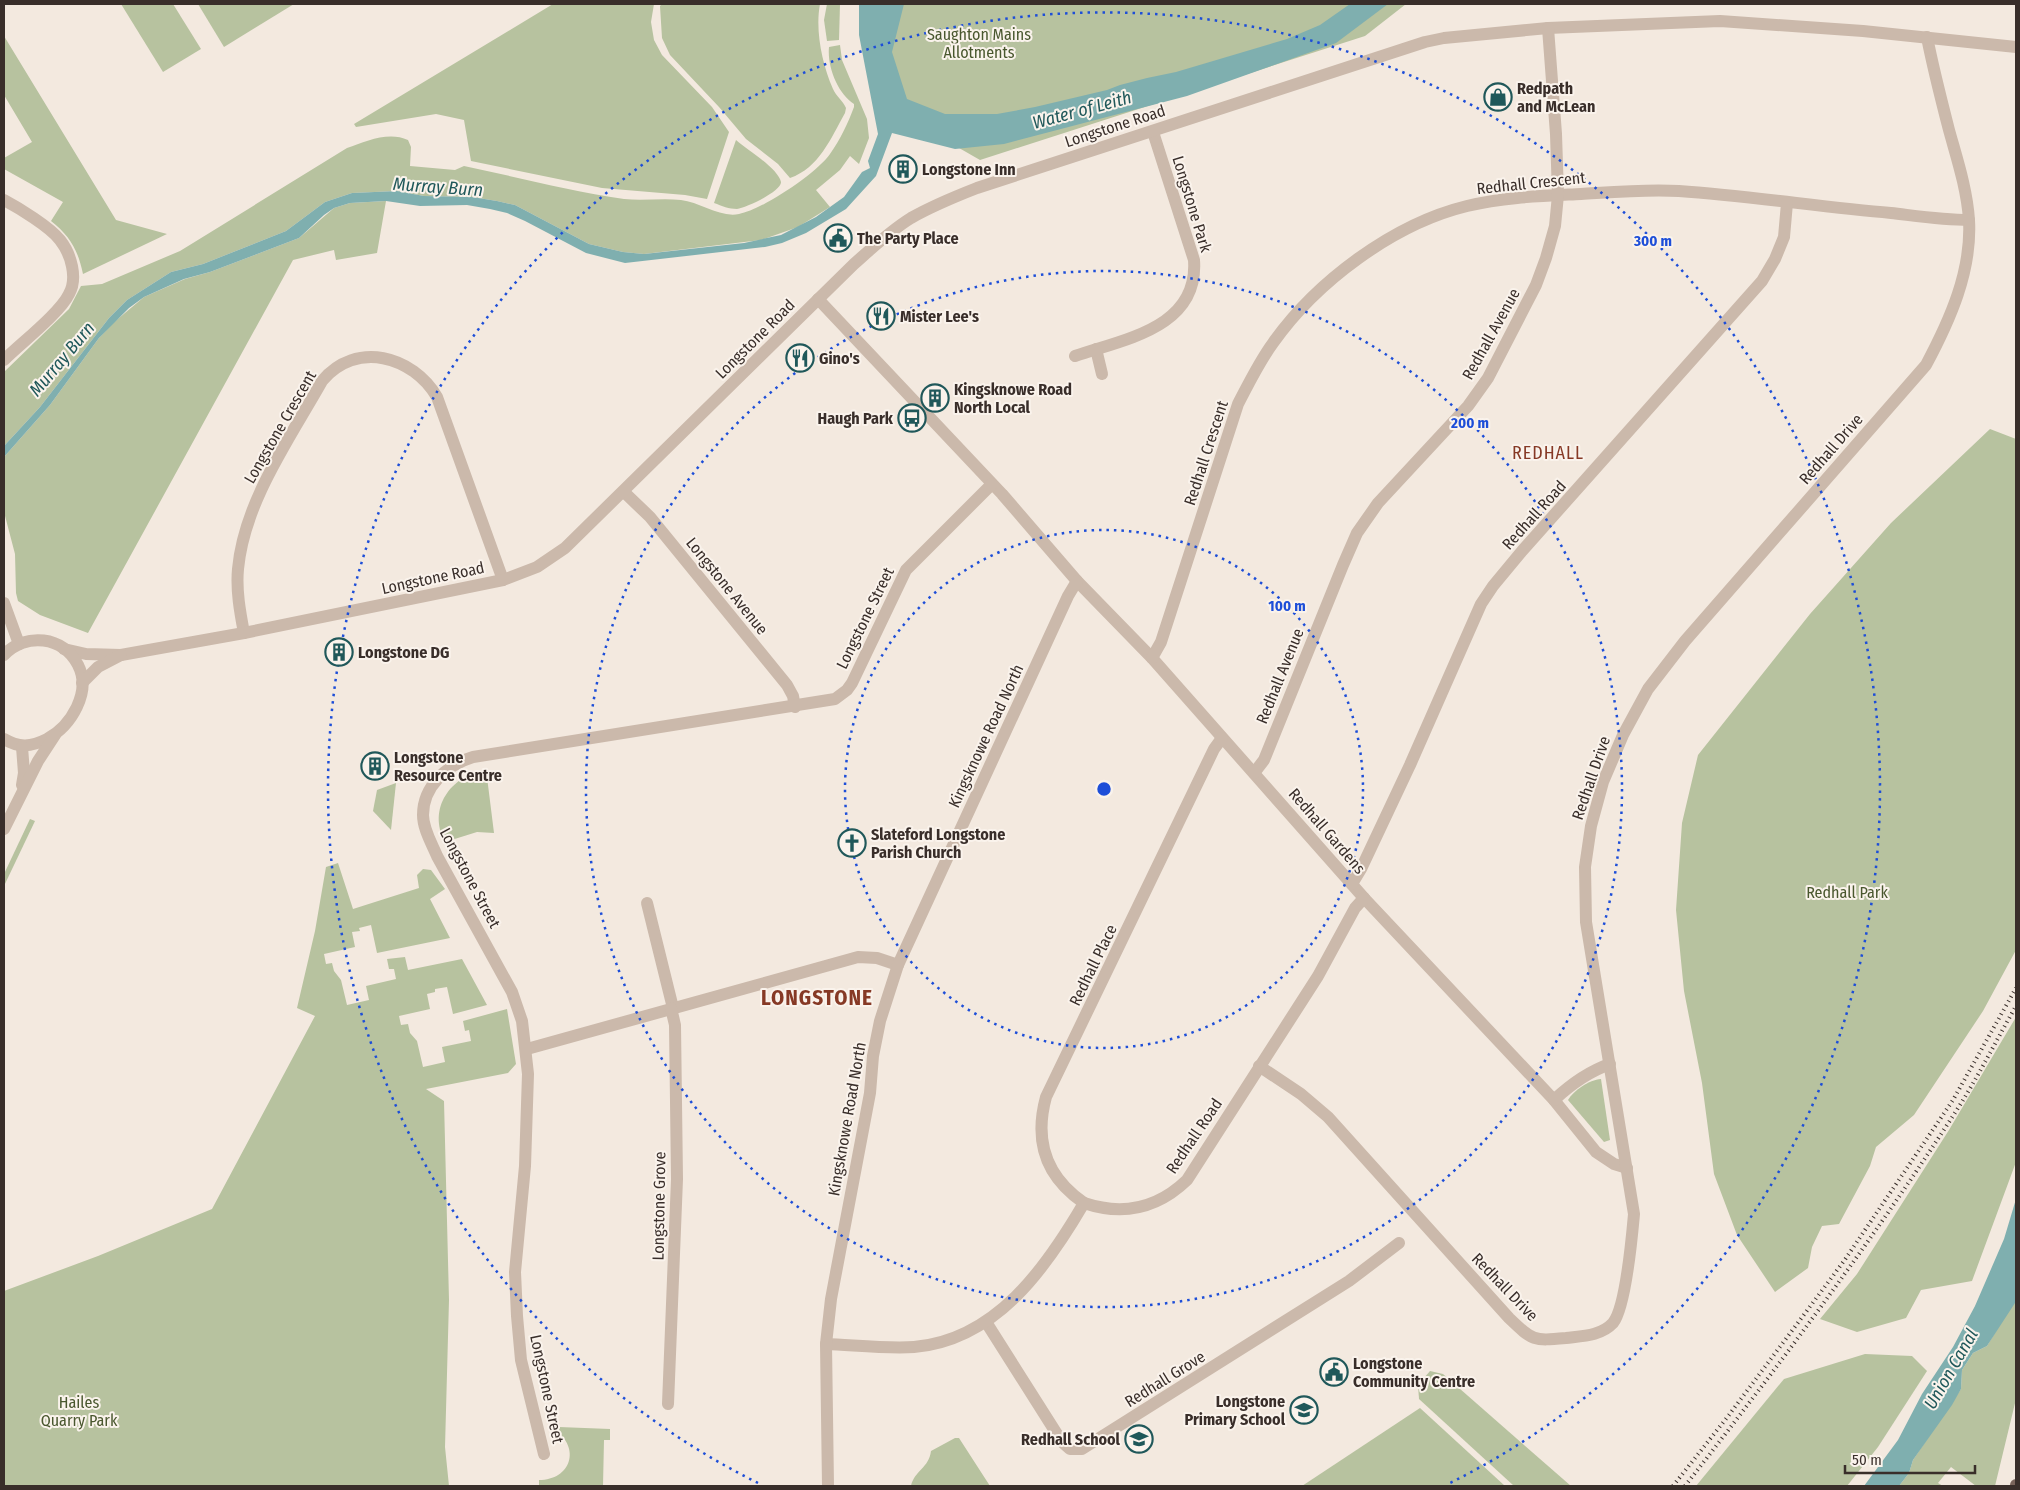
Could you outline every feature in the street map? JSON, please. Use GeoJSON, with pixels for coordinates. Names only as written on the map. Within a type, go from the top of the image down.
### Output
{"type":"FeatureCollection","features":[{"type":"Feature","properties":{"kind":"street","name":"Longstone Road"},"geometry":{"type":"LineString","coordinates":[[64,650],[86,654],[121,655],[244,633],[503,580],[537,567],[565,548],[818,299],[888,234],[910,219],[942,202],[977,188],[1426,42],[1444,38],[1548,28],[1720,21],[1927,37],[2016,47]]}},
{"type":"Feature","properties":{"kind":"street","name":"Redhall Avenue"},"geometry":{"type":"LineString","coordinates":[[1254,773],[1264,760],[1358,532],[1378,503],[1468,406],[1488,378],[1514,331],[1536,285],[1555,226],[1558,195],[1556,134],[1548,28]]}},
{"type":"Feature","properties":{"kind":"street","name":"Redhall Drive"},"geometry":{"type":"LineString","coordinates":[[1259,1066],[1301,1094],[1328,1117],[1418,1226],[1531,1338],[1540,1340],[1594,1335],[1613,1322],[1619,1310],[1630,1256],[1634,1214],[1586,922],[1585,867],[1591,826],[1603,782],[1623,735],[1648,690],[1686,641],[1926,364],[1947,326],[1960,288],[1969,241],[1969,220],[1964,184],[1944,111],[1927,37]]}},
{"type":"Feature","properties":{"kind":"street","name":"Longstone Park"},"geometry":{"type":"LineString","coordinates":[[1075,356],[1143,333],[1166,322],[1182,305],[1190,289],[1195,273],[1194,260],[1153,132]]}},
{"type":"Feature","properties":{"kind":"street","name":"Redhall Crescent"},"geometry":{"type":"LineString","coordinates":[[1152,658],[1161,642],[1238,404],[1257,368],[1273,342],[1288,325],[1346,267],[1374,247],[1427,220],[1465,206],[1501,199],[1640,191],[1678,191],[1969,220]]}},
{"type":"Feature","properties":{"kind":"street"},"geometry":{"type":"LineString","coordinates":[[4,200],[18,207],[59,239],[68,254],[74,278],[69,294],[58,309],[4,360]]}},
{"type":"Feature","properties":{"kind":"street","name":"Redhall Road"},"geometry":{"type":"LineString","coordinates":[[1352,884],[1361,869],[1410,765],[1481,604],[1522,551],[1762,282],[1775,259],[1784,237],[1787,203]]}},
{"type":"Feature","properties":{"kind":"street"},"geometry":{"type":"LineString","coordinates":[[818,299],[992,484],[1078,581]]}},
{"type":"Feature","properties":{"kind":"street"},"geometry":{"type":"LineString","coordinates":[[1096,349],[1102,374]]}},
{"type":"Feature","properties":{"kind":"street","name":"Longstone Crescent"},"geometry":{"type":"LineString","coordinates":[[244,633],[237,571],[240,551],[254,507],[264,485],[322,381],[330,372],[358,359],[374,357],[388,359],[401,364],[412,370],[430,386],[438,398],[503,580]]}},
{"type":"Feature","properties":{"kind":"street","name":"Longstone Street"},"geometry":{"type":"LineString","coordinates":[[544,1454],[520,1360],[516,1316],[515,1272],[524,1166],[528,1074],[527,1049],[522,1021],[512,992],[437,856],[427,833],[423,816],[426,799],[440,775],[451,766],[473,757],[795,707],[835,699],[852,684],[906,570],[992,484]]}},
{"type":"Feature","properties":{"kind":"street","name":"Longstone Avenue"},"geometry":{"type":"LineString","coordinates":[[624,492],[650,516],[787,685],[793,696],[795,707]]}},
{"type":"Feature","properties":{"kind":"street","name":"Redhall Gardens"},"geometry":{"type":"LineString","coordinates":[[1078,581],[1152,658],[1364,898],[1554,1100],[1596,1152],[1614,1164],[1627,1168]]}},
{"type":"Feature","properties":{"kind":"street","name":"Kingsknowe Road North"},"geometry":{"type":"LineString","coordinates":[[828,1486],[826,1344],[830,1299],[870,1094],[873,1056],[880,1021],[898,965],[1068,596],[1078,581]]}},
{"type":"Feature","properties":{"kind":"street"},"geometry":{"type":"LineString","coordinates":[[4,603],[19,644]]}},
{"type":"Feature","properties":{"kind":"street"},"geometry":{"type":"LineString","coordinates":[[4,655],[19,644],[34,639],[44,640],[64,650],[74,658],[79,666],[82,683],[78,705],[70,719],[56,732],[39,742],[22,746],[4,739]]}},
{"type":"Feature","properties":{"kind":"street","name":"Longstone Road"},"geometry":{"type":"LineString","coordinates":[[82,683],[98,667],[121,655]]}},
{"type":"Feature","properties":{"kind":"street"},"geometry":{"type":"LineString","coordinates":[[4,829],[21,793],[56,732]]}},
{"type":"Feature","properties":{"kind":"street","name":"Redhall Place"},"geometry":{"type":"LineString","coordinates":[[1084,1202],[1061,1183],[1045,1156],[1041,1126],[1046,1097],[1214,749],[1222,738]]}},
{"type":"Feature","properties":{"kind":"street"},"geometry":{"type":"LineString","coordinates":[[21,793],[24,773],[22,746]]}},
{"type":"Feature","properties":{"kind":"street","name":"Redhall Road"},"geometry":{"type":"LineString","coordinates":[[1084,1202],[1108,1209],[1132,1209],[1157,1202],[1187,1180],[1318,976],[1356,908],[1364,898]]}},
{"type":"Feature","properties":{"kind":"street","name":"Longstone Grove"},"geometry":{"type":"LineString","coordinates":[[647,903],[675,1026],[677,1179],[668,1404]]}},
{"type":"Feature","properties":{"kind":"street"},"geometry":{"type":"LineString","coordinates":[[527,1049],[858,957],[877,958],[898,965]]}},
{"type":"Feature","properties":{"kind":"street"},"geometry":{"type":"LineString","coordinates":[[1554,1100],[1563,1091],[1597,1068],[1610,1064]]}},
{"type":"Feature","properties":{"kind":"street"},"geometry":{"type":"LineString","coordinates":[[826,1344],[914,1347],[952,1339],[986,1322],[1015,1299],[1037,1274],[1084,1202]]}},
{"type":"Feature","properties":{"kind":"street","name":"Redhall Grove"},"geometry":{"type":"LineString","coordinates":[[986,1322],[1062,1442],[1070,1449],[1082,1449],[1350,1281],[1400,1243]]}},
{"type":"Feature","properties":{"kind":"green space"},"geometry":{"type":"Polygon","coordinates":[[[121,4],[173,4],[201,49],[163,72],[121,4]]]}},
{"type":"Feature","properties":{"kind":"green space"},"geometry":{"type":"Polygon","coordinates":[[[198,4],[294,4],[224,47],[198,4]]]}},
{"type":"Feature","properties":{"kind":"green space"},"geometry":{"type":"Polygon","coordinates":[[[553,4],[654,4],[651,22],[654,40],[662,55],[712,107],[729,132],[707,199],[685,195],[602,188],[471,161],[464,120],[436,114],[356,127],[354,124],[553,4]]]}},
{"type":"Feature","properties":{"kind":"green space"},"geometry":{"type":"Polygon","coordinates":[[[662,4],[820,4],[818,25],[823,58],[833,89],[846,108],[829,142],[809,167],[790,178],[778,164],[746,139],[670,55],[662,38],[660,6],[662,4]]]}},
{"type":"Feature","properties":{"kind":"green space"},"geometry":{"type":"Polygon","coordinates":[[[827,4],[840,4],[839,40],[827,41],[824,20],[827,4]]]}},
{"type":"Feature","properties":{"kind":"green space","name":"Saughton Mains Allotments"},"geometry":{"type":"Polygon","coordinates":[[[888,4],[1406,4],[1365,36],[980,160],[898,113],[878,43],[888,4]]]}},
{"type":"Feature","properties":{"kind":"green space"},"geometry":{"type":"Polygon","coordinates":[[[4,36],[116,220],[167,234],[83,274],[79,258],[72,244],[51,221],[63,202],[4,169],[4,158],[32,142],[4,95],[4,36]]]}},
{"type":"Feature","properties":{"kind":"green space"},"geometry":{"type":"Polygon","coordinates":[[[840,45],[842,60],[867,119],[869,138],[859,164],[850,156],[840,170],[816,190],[830,207],[798,227],[761,240],[644,254],[623,252],[589,244],[515,205],[497,201],[472,197],[424,196],[397,191],[352,193],[325,202],[286,231],[203,264],[171,272],[127,300],[109,318],[40,407],[4,446],[4,372],[69,309],[81,286],[102,284],[180,251],[347,148],[378,138],[401,137],[408,140],[411,147],[410,166],[455,170],[464,166],[604,196],[631,200],[681,200],[725,214],[739,214],[761,206],[802,180],[823,162],[837,143],[854,107],[854,104],[848,100],[839,87],[830,63],[829,47],[840,45]]]}},
{"type":"Feature","properties":{"kind":"green space"},"geometry":{"type":"Polygon","coordinates":[[[736,140],[768,165],[781,182],[780,186],[770,194],[737,209],[714,203],[736,140]]]}},
{"type":"Feature","properties":{"kind":"green space"},"geometry":{"type":"Polygon","coordinates":[[[386,201],[377,253],[336,260],[334,250],[293,260],[88,633],[40,615],[18,601],[15,554],[4,512],[4,457],[50,405],[99,338],[113,323],[144,297],[185,279],[210,272],[299,238],[334,208],[350,203],[386,201]]]}},
{"type":"Feature","properties":{"kind":"green space","name":"Redhall Park"},"geometry":{"type":"Polygon","coordinates":[[[1990,429],[2016,439],[2016,950],[1983,1011],[1914,1115],[1876,1147],[1870,1166],[1839,1224],[1822,1226],[1812,1247],[1808,1268],[1775,1292],[1737,1235],[1714,1174],[1702,1083],[1684,991],[1676,910],[1682,823],[1698,755],[1810,614],[1891,523],[1990,429]]]}},
{"type":"Feature","properties":{"kind":"green space"},"geometry":{"type":"Polygon","coordinates":[[[486,769],[494,833],[477,832],[445,842],[440,829],[439,817],[446,795],[462,779],[486,769]]]}},
{"type":"Feature","properties":{"kind":"green space"},"geometry":{"type":"Polygon","coordinates":[[[396,783],[391,830],[373,811],[377,790],[396,783]]]}},
{"type":"Feature","properties":{"kind":"green space"},"geometry":{"type":"Polygon","coordinates":[[[30,819],[35,821],[4,886],[4,874],[30,819]]]}},
{"type":"Feature","properties":{"kind":"green space","name":"Hailes Quarry Park"},"geometry":{"type":"Polygon","coordinates":[[[338,863],[353,909],[419,888],[417,875],[423,869],[431,870],[445,889],[430,899],[450,938],[377,953],[371,925],[359,928],[360,931],[352,932],[355,947],[324,954],[326,964],[332,963],[334,971],[341,980],[347,1005],[369,1000],[366,986],[396,979],[394,969],[389,969],[387,959],[405,957],[408,970],[462,959],[487,1005],[453,1014],[447,987],[435,989],[435,992],[427,994],[430,1009],[399,1016],[401,1025],[408,1024],[410,1033],[417,1041],[423,1067],[445,1062],[442,1047],[471,1041],[469,1030],[465,1031],[463,1021],[507,1009],[516,1064],[508,1073],[426,1089],[444,1101],[449,1300],[445,1447],[449,1486],[4,1486],[4,1291],[98,1256],[212,1209],[315,1016],[297,1008],[315,931],[326,867],[338,863]]]}},
{"type":"Feature","properties":{"kind":"green space"},"geometry":{"type":"Polygon","coordinates":[[[2016,1017],[2016,1162],[1972,1281],[1921,1290],[1906,1318],[1857,1332],[1820,1319],[1857,1274],[1949,1130],[2016,1017]]]}},
{"type":"Feature","properties":{"kind":"green space"},"geometry":{"type":"Polygon","coordinates":[[[1601,1079],[1610,1140],[1604,1142],[1568,1100],[1582,1086],[1601,1079]]]}},
{"type":"Feature","properties":{"kind":"green space"},"geometry":{"type":"Polygon","coordinates":[[[2016,1298],[2016,1399],[1995,1486],[1976,1486],[1951,1467],[1938,1483],[1943,1486],[1899,1486],[1909,1473],[1913,1460],[1961,1389],[1962,1370],[1973,1353],[1987,1346],[2016,1298]]]}},
{"type":"Feature","properties":{"kind":"green space"},"geometry":{"type":"Polygon","coordinates":[[[1865,1354],[1912,1356],[1927,1371],[1878,1447],[1847,1486],[1696,1486],[1784,1379],[1865,1354]]]}},
{"type":"Feature","properties":{"kind":"green space"},"geometry":{"type":"Polygon","coordinates":[[[1430,1371],[1443,1374],[1571,1486],[1514,1486],[1419,1399],[1418,1385],[1430,1371]]]}},
{"type":"Feature","properties":{"kind":"green space"},"geometry":{"type":"Polygon","coordinates":[[[1420,1408],[1505,1486],[1302,1486],[1420,1408]]]}},
{"type":"Feature","properties":{"kind":"green space"},"geometry":{"type":"Polygon","coordinates":[[[559,1427],[610,1429],[610,1440],[604,1440],[603,1486],[539,1486],[539,1480],[550,1479],[559,1475],[569,1462],[568,1445],[555,1430],[559,1427]]]}},
{"type":"Feature","properties":{"kind":"green space","name":"Redhall School"},"geometry":{"type":"Polygon","coordinates":[[[955,1438],[959,1438],[990,1486],[911,1486],[915,1477],[930,1457],[931,1451],[955,1438]]]}},
{"type":"Feature","properties":{"kind":"water","name":"Water of Leith"},"geometry":{"type":"Polygon","coordinates":[[[859,4],[904,4],[892,52],[907,99],[945,114],[997,114],[1107,90],[1287,39],[1320,25],[1350,4],[1388,4],[1336,43],[1187,96],[1004,144],[955,149],[892,133],[876,176],[846,209],[806,233],[782,243],[765,247],[625,263],[586,253],[525,221],[507,213],[490,209],[467,205],[420,206],[386,201],[350,203],[334,208],[299,238],[210,272],[184,279],[144,297],[129,308],[99,338],[50,405],[4,457],[4,446],[40,407],[109,318],[127,300],[171,272],[203,264],[286,231],[325,202],[352,193],[397,191],[424,196],[472,197],[497,201],[515,205],[589,244],[623,252],[644,254],[744,243],[781,235],[816,217],[844,197],[862,172],[870,168],[868,161],[878,134],[859,35],[859,4]]]}},
{"type":"Feature","properties":{"kind":"water","name":"Union Canal"},"geometry":{"type":"Polygon","coordinates":[[[2016,1199],[2015,1303],[1987,1346],[1973,1353],[1962,1370],[1961,1389],[1952,1405],[1913,1460],[1909,1473],[1899,1486],[1864,1486],[1898,1440],[1922,1394],[1953,1347],[1975,1306],[2004,1239],[2016,1199]]]}},
{"type":"Feature","properties":{"kind":"railway"},"geometry":{"type":"LineString","coordinates":[[1673,1486],[1729,1415],[1844,1261],[1953,1100],[2016,988]]}},
{"type":"Feature","properties":{"kind":"railway"},"geometry":{"type":"LineString","coordinates":[[1685,1486],[1792,1346],[1895,1203],[1975,1081],[2016,1006]]}},
{"type":"Feature","properties":{"kind":"place","name":"Redpath and McLean"},"geometry":{"type":"Point","coordinates":[1498,97]}},
{"type":"Feature","properties":{"kind":"place","name":"Longstone Inn"},"geometry":{"type":"Point","coordinates":[903,169]}},
{"type":"Feature","properties":{"kind":"place","name":"The Party Place"},"geometry":{"type":"Point","coordinates":[838,238]}},
{"type":"Feature","properties":{"kind":"place","name":"Mister Lee's"},"geometry":{"type":"Point","coordinates":[881,316]}},
{"type":"Feature","properties":{"kind":"place","name":"Gino's"},"geometry":{"type":"Point","coordinates":[800,358]}},
{"type":"Feature","properties":{"kind":"place","name":"Kingsknowe Road North Local"},"geometry":{"type":"Point","coordinates":[935,398]}},
{"type":"Feature","properties":{"kind":"place","name":"Haugh Park"},"geometry":{"type":"Point","coordinates":[912,418]}},
{"type":"Feature","properties":{"kind":"place","name":"Longstone DG"},"geometry":{"type":"Point","coordinates":[339,652]}},
{"type":"Feature","properties":{"kind":"place","name":"Longstone Resource Centre"},"geometry":{"type":"Point","coordinates":[375,766]}},
{"type":"Feature","properties":{"kind":"place","name":"Slateford Longstone Parish Church"},"geometry":{"type":"Point","coordinates":[852,843]}},
{"type":"Feature","properties":{"kind":"place","name":"Longstone Community Centre"},"geometry":{"type":"Point","coordinates":[1334,1372]}},
{"type":"Feature","properties":{"kind":"place","name":"Longstone Primary School"},"geometry":{"type":"Point","coordinates":[1304,1410]}},
{"type":"Feature","properties":{"kind":"place","name":"Redhall School"},"geometry":{"type":"Point","coordinates":[1139,1439]}},
{"type":"Feature","properties":{"kind":"district","name":"REDHALL"},"geometry":{"type":"Point","coordinates":[1548,453]}},
{"type":"Feature","properties":{"kind":"district","name":"LONGSTONE"},"geometry":{"type":"Point","coordinates":[817,998]}},
{"type":"Feature","properties":{"kind":"water label","name":"Murray Burn"},"geometry":{"type":"Point","coordinates":[438,187]}},
{"type":"Feature","properties":{"kind":"water label","name":"Murray Burn"},"geometry":{"type":"Point","coordinates":[62,359]}}]}
